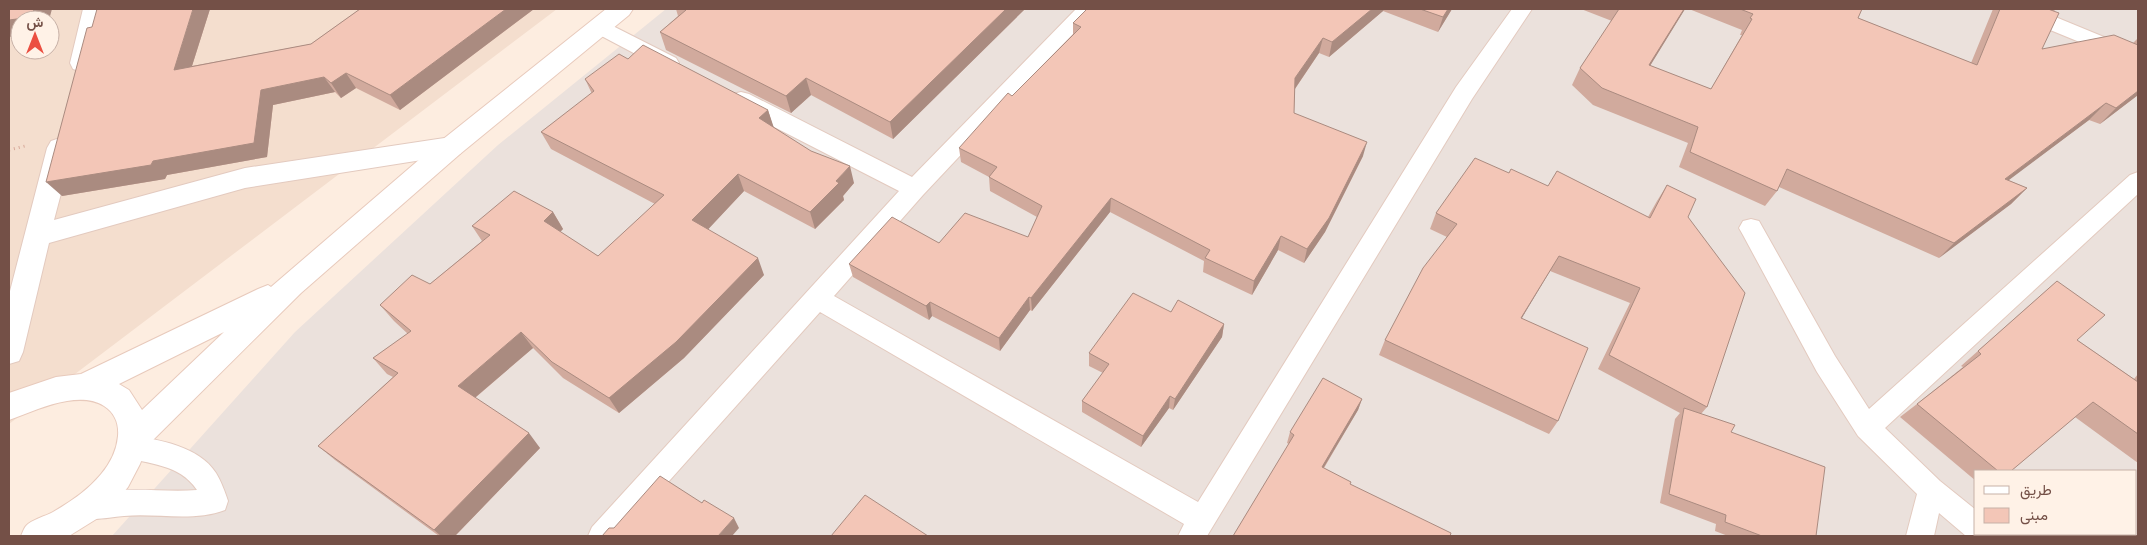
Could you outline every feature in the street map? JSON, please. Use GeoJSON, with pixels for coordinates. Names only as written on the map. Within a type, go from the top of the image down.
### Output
{"type":"FeatureCollection","features":[{"type":"Feature","properties":{"kind":"street"},"geometry":{"type":"LineString","coordinates":[[77,83],[95,9]]}},
{"type":"Feature","properties":{"kind":"street"},"geometry":{"type":"LineString","coordinates":[[132,442],[291,285],[450,147],[622,9]]}},
{"type":"Feature","properties":{"kind":"street"},"geometry":{"type":"LineString","coordinates":[[9,352],[65,130]]}},
{"type":"Feature","properties":{"kind":"street"},"geometry":{"type":"LineString","coordinates":[[37,235],[245,178],[450,147]]}},
{"type":"Feature","properties":{"kind":"street"},"geometry":{"type":"LineString","coordinates":[[86,386],[291,285]]}},
{"type":"Feature","properties":{"kind":"street"},"geometry":{"type":"LineString","coordinates":[[9,406],[38,393],[86,386],[107,391],[123,402],[132,418],[132,442],[125,464],[88,507],[52,532]]}},
{"type":"Feature","properties":{"kind":"street"},"geometry":{"type":"LineString","coordinates":[[9,389],[38,393]]}},
{"type":"Feature","properties":{"kind":"lane"},"geometry":{"type":"LineString","coordinates":[[602,536],[915,189],[1088,9]]}},
{"type":"Feature","properties":{"kind":"lane"},"geometry":{"type":"LineString","coordinates":[[817,298],[1198,528],[1459,101],[1522,9]]}},
{"type":"Feature","properties":{"kind":"lane"},"geometry":{"type":"LineString","coordinates":[[2018,9],[2138,59]]}},
{"type":"Feature","properties":{"kind":"lane"},"geometry":{"type":"LineString","coordinates":[[599,26],[687,72]]}},
{"type":"Feature","properties":{"kind":"lane"},"geometry":{"type":"LineString","coordinates":[[722,90],[915,189]]}},
{"type":"Feature","properties":{"kind":"lane"},"geometry":{"type":"LineString","coordinates":[[1867,428],[2138,181]]}},
{"type":"Feature","properties":{"kind":"lane"},"geometry":{"type":"LineString","coordinates":[[1751,228],[1826,364],[1867,428],[1931,490],[1974,525]]}},
{"type":"Feature","properties":{"kind":"lane"},"geometry":{"type":"LineString","coordinates":[[88,507],[124,503],[194,503],[215,501],[205,479],[192,467],[174,457],[132,442]]}},
{"type":"Feature","properties":{"kind":"lane"},"geometry":{"type":"LineString","coordinates":[[1920,536],[1931,490]]}},
{"type":"Feature","properties":{"kind":"shaded area"},"geometry":{"type":"Polygon","coordinates":[[[9,9],[557,9],[9,424],[9,9]]]}},
{"type":"Feature","properties":{"kind":"shaded area"},"geometry":{"type":"Polygon","coordinates":[[[666,9],[2138,9],[2138,536],[112,536],[295,332],[498,145],[666,9]]]}},
{"type":"Feature","properties":{"kind":"building"},"geometry":{"type":"Polygon","coordinates":[[[9,9],[34,9],[10,10],[9,20],[9,9]]]}},
{"type":"Feature","properties":{"kind":"building"},"geometry":{"type":"Polygon","coordinates":[[[97,9],[193,9],[174,70],[311,44],[360,9],[506,9],[390,95],[346,73],[331,83],[324,77],[261,90],[254,143],[153,161],[151,165],[46,182],[87,28],[92,27],[97,9]]]}},
{"type":"Feature","properties":{"kind":"building"},"geometry":{"type":"Polygon","coordinates":[[[684,9],[1006,9],[890,122],[806,78],[786,96],[660,32],[686,10],[684,9]]]}},
{"type":"Feature","properties":{"kind":"building"},"geometry":{"type":"Polygon","coordinates":[[[1087,9],[1372,9],[1332,42],[1323,38],[1295,78],[1294,113],[1367,142],[1329,218],[1307,249],[1281,236],[1254,281],[1205,258],[1210,250],[1111,198],[1031,298],[1029,297],[999,338],[930,302],[926,306],[849,264],[892,217],[939,243],[965,213],[1028,237],[1042,206],[989,177],[997,167],[959,148],[1008,93],[1012,96],[1081,27],[1073,23],[1087,9]]]}},
{"type":"Feature","properties":{"kind":"building"},"geometry":{"type":"Polygon","coordinates":[[[1420,9],[1448,9],[1443,17],[1420,9]]]}},
{"type":"Feature","properties":{"kind":"building"},"geometry":{"type":"Polygon","coordinates":[[[1619,9],[1684,9],[1649,65],[1711,89],[1752,19],[1750,18],[1753,14],[1740,9],[1862,9],[1858,18],[1977,65],[2000,9],[2048,9],[2059,13],[2042,49],[2114,35],[2138,45],[2138,91],[2116,108],[2106,103],[2005,179],[2027,188],[1954,243],[1787,169],[1777,191],[1690,152],[1698,127],[1602,88],[1580,68],[1619,9]]]}},
{"type":"Feature","properties":{"kind":"building"},"geometry":{"type":"Polygon","coordinates":[[[643,45],[768,110],[759,118],[811,151],[850,166],[836,181],[839,183],[810,212],[738,174],[692,220],[758,258],[676,342],[609,398],[552,362],[521,332],[458,386],[529,433],[434,530],[318,446],[398,373],[373,358],[411,331],[380,305],[412,275],[430,284],[490,235],[472,226],[514,191],[553,212],[544,221],[598,256],[664,195],[541,132],[594,91],[585,79],[619,54],[628,59],[643,45]]]}},
{"type":"Feature","properties":{"kind":"building"},"geometry":{"type":"Polygon","coordinates":[[[1475,158],[1509,173],[1511,169],[1548,186],[1557,171],[1650,218],[1667,185],[1696,199],[1688,217],[1745,293],[1707,407],[1609,355],[1640,288],[1559,256],[1521,318],[1588,348],[1558,421],[1385,340],[1423,268],[1457,224],[1436,213],[1475,158]]]}},
{"type":"Feature","properties":{"kind":"building"},"geometry":{"type":"Polygon","coordinates":[[[2057,281],[2105,315],[2077,340],[2138,382],[2138,434],[2093,402],[2012,470],[1997,470],[1917,404],[1981,354],[1978,351],[2057,281]]]}},
{"type":"Feature","properties":{"kind":"building"},"geometry":{"type":"Polygon","coordinates":[[[1133,293],[1171,312],[1178,300],[1224,324],[1175,399],[1170,396],[1143,436],[1082,401],[1109,364],[1089,353],[1133,293]]]}},
{"type":"Feature","properties":{"kind":"building"},"geometry":{"type":"Polygon","coordinates":[[[1323,378],[1362,399],[1322,467],[1351,482],[1350,484],[1451,533],[1450,536],[1233,536],[1294,435],[1290,432],[1323,378]]]}},
{"type":"Feature","properties":{"kind":"building"},"geometry":{"type":"Polygon","coordinates":[[[1684,408],[1735,425],[1731,432],[1825,467],[1816,536],[1762,536],[1725,522],[1726,515],[1669,494],[1684,408]]]}},
{"type":"Feature","properties":{"kind":"building"},"geometry":{"type":"Polygon","coordinates":[[[660,476],[702,503],[704,500],[734,518],[718,536],[602,536],[609,528],[614,528],[660,476]]]}},
{"type":"Feature","properties":{"kind":"building"},"geometry":{"type":"Polygon","coordinates":[[[865,495],[928,536],[831,536],[865,495]]]}}]}
